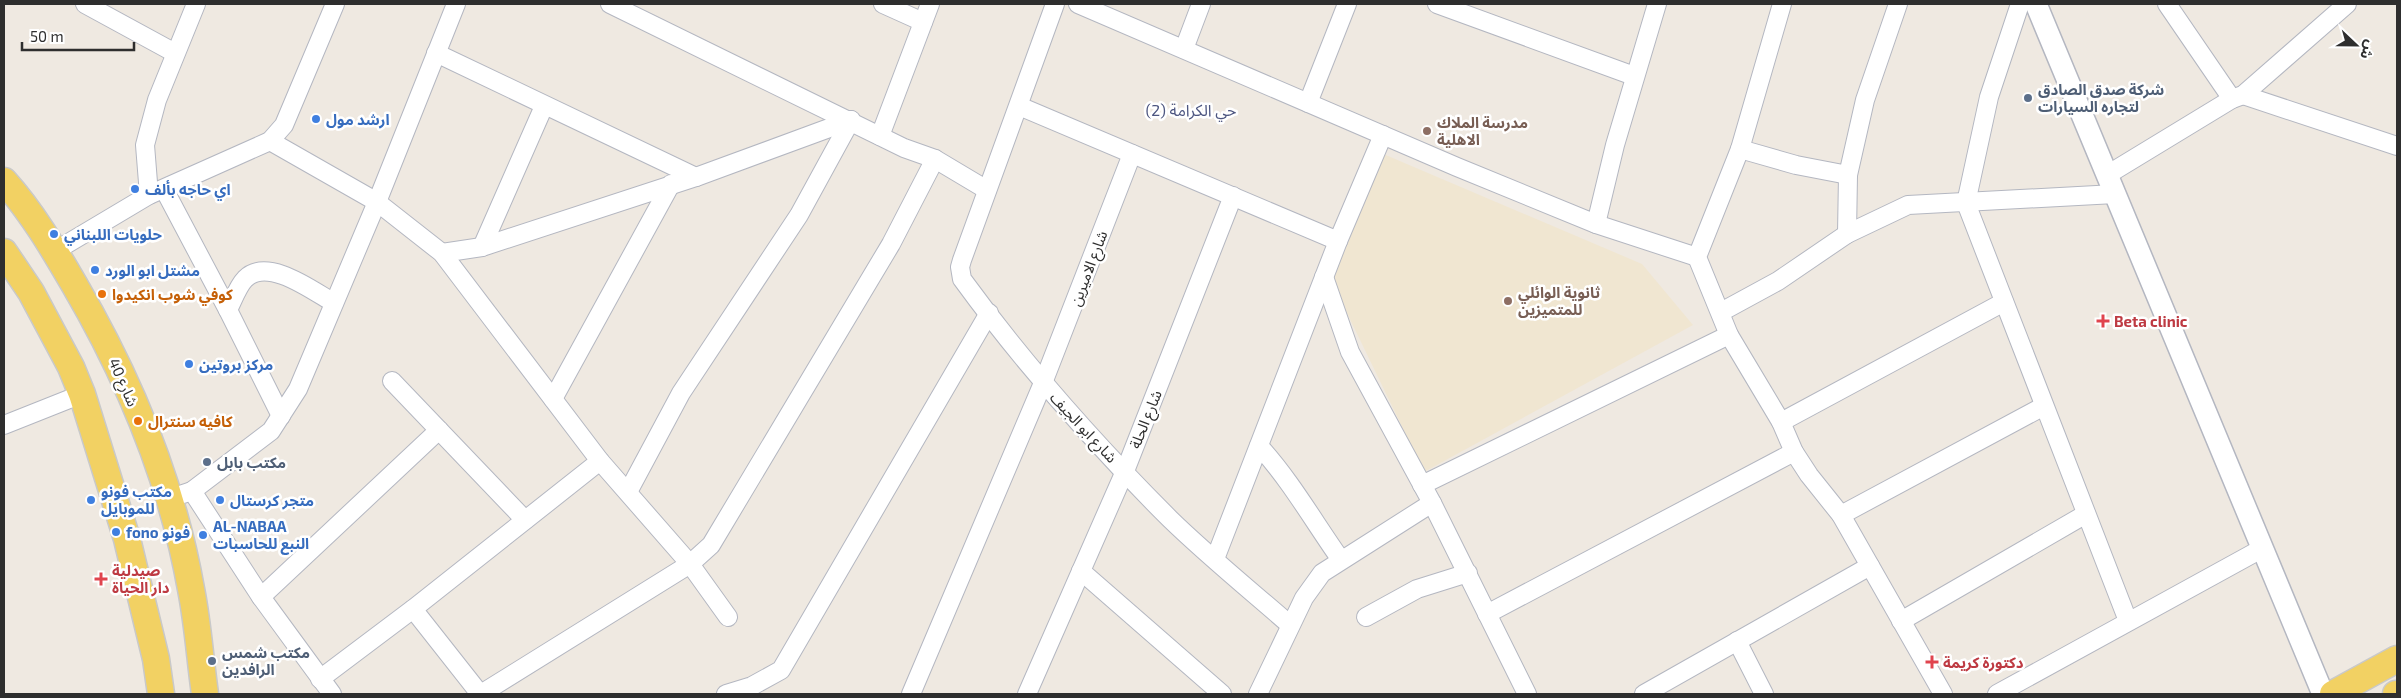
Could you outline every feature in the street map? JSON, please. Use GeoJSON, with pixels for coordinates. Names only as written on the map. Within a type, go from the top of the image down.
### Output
{"type":"FeatureCollection","features":[{"type":"Feature","properties":{"kind":"main road","name":"شارع 40"},"geometry":{"type":"LineString","coordinates":[[4,181],[21,200],[55,251],[97,323],[152,443],[181,495],[204,688]]}},
{"type":"Feature","properties":{"kind":"main road"},"geometry":{"type":"LineString","coordinates":[[4,252],[35,300],[72,368],[82,394],[127,539],[156,660],[161,691],[181,694],[204,688]]}},
{"type":"Feature","properties":{"kind":"main road"},"geometry":{"type":"LineString","coordinates":[[2333,694],[2397,659]]}},
{"type":"Feature","properties":{"kind":"street"},"geometry":{"type":"LineString","coordinates":[[85,4],[175,53]]}},
{"type":"Feature","properties":{"kind":"street"},"geometry":{"type":"LineString","coordinates":[[196,4],[157,100],[145,145],[157,192],[228,310],[281,416]]}},
{"type":"Feature","properties":{"kind":"street"},"geometry":{"type":"LineString","coordinates":[[55,251],[157,192],[270,141],[284,125],[335,4]]}},
{"type":"Feature","properties":{"kind":"street"},"geometry":{"type":"LineString","coordinates":[[332,694],[261,597],[181,495],[272,431],[298,389],[377,202],[456,4]]}},
{"type":"Feature","properties":{"kind":"street"},"geometry":{"type":"LineString","coordinates":[[612,4],[851,120],[880,136],[935,159],[987,190]]}},
{"type":"Feature","properties":{"kind":"street"},"geometry":{"type":"LineString","coordinates":[[883,4],[924,22]]}},
{"type":"Feature","properties":{"kind":"street"},"geometry":{"type":"LineString","coordinates":[[880,136],[930,4]]}},
{"type":"Feature","properties":{"kind":"street","name":"شارع ابو الجيف"},"geometry":{"type":"LineString","coordinates":[[1055,4],[960,267],[962,279],[1043,383],[1171,520],[1290,625]]}},
{"type":"Feature","properties":{"kind":"street"},"geometry":{"type":"LineString","coordinates":[[1078,4],[1596,224],[1697,257]]}},
{"type":"Feature","properties":{"kind":"street"},"geometry":{"type":"LineString","coordinates":[[1184,49],[1201,4]]}},
{"type":"Feature","properties":{"kind":"street"},"geometry":{"type":"LineString","coordinates":[[1308,103],[1347,4]]}},
{"type":"Feature","properties":{"kind":"street"},"geometry":{"type":"LineString","coordinates":[[1437,4],[1634,76]]}},
{"type":"Feature","properties":{"kind":"street"},"geometry":{"type":"LineString","coordinates":[[1596,224],[1634,76],[1657,4]]}},
{"type":"Feature","properties":{"kind":"street"},"geometry":{"type":"LineString","coordinates":[[1782,4],[1740,149],[1697,257],[1729,335],[1781,422],[1794,452],[1809,475],[1841,515],[1943,694]]}},
{"type":"Feature","properties":{"kind":"street"},"geometry":{"type":"LineString","coordinates":[[1847,234],[1848,175],[1865,100],[1898,4]]}},
{"type":"Feature","properties":{"kind":"street"},"geometry":{"type":"LineString","coordinates":[[2020,4],[1989,97],[1966,203],[2128,621]]}},
{"type":"Feature","properties":{"kind":"street"},"geometry":{"type":"LineString","coordinates":[[2036,4],[2159,304],[2323,694]]}},
{"type":"Feature","properties":{"kind":"street"},"geometry":{"type":"LineString","coordinates":[[1721,312],[1778,281],[1847,234],[1908,204],[1966,203],[2111,184],[2237,97],[2347,4]]}},
{"type":"Feature","properties":{"kind":"street"},"geometry":{"type":"LineString","coordinates":[[2170,5],[2237,97],[2397,146]]}},
{"type":"Feature","properties":{"kind":"street"},"geometry":{"type":"LineString","coordinates":[[436,53],[696,177]]}},
{"type":"Feature","properties":{"kind":"street"},"geometry":{"type":"LineString","coordinates":[[482,247],[544,106]]}},
{"type":"Feature","properties":{"kind":"street"},"geometry":{"type":"LineString","coordinates":[[1019,106],[1338,241]]}},
{"type":"Feature","properties":{"kind":"street"},"geometry":{"type":"LineString","coordinates":[[442,253],[482,247],[696,177],[851,120]]}},
{"type":"Feature","properties":{"kind":"street"},"geometry":{"type":"LineString","coordinates":[[628,492],[681,393],[799,215],[851,120]]}},
{"type":"Feature","properties":{"kind":"street"},"geometry":{"type":"LineString","coordinates":[[1215,559],[1338,241],[1384,135]]}},
{"type":"Feature","properties":{"kind":"street"},"geometry":{"type":"LineString","coordinates":[[270,141],[377,202],[442,253],[600,461],[690,564],[728,617]]}},
{"type":"Feature","properties":{"kind":"street"},"geometry":{"type":"LineString","coordinates":[[1740,149],[1796,165],[1848,175]]}},
{"type":"Feature","properties":{"kind":"street","name":"شارع الاميرين"},"geometry":{"type":"LineString","coordinates":[[911,694],[1043,383],[1132,154]]}},
{"type":"Feature","properties":{"kind":"street"},"geometry":{"type":"LineString","coordinates":[[413,609],[480,694],[690,564],[711,545],[891,244],[935,159]]}},
{"type":"Feature","properties":{"kind":"street"},"geometry":{"type":"LineString","coordinates":[[553,399],[671,184]]}},
{"type":"Feature","properties":{"kind":"street","name":"شارع الحلة"},"geometry":{"type":"LineString","coordinates":[[1027,694],[1125,471],[1233,196]]}},
{"type":"Feature","properties":{"kind":"street"},"geometry":{"type":"LineString","coordinates":[[228,310],[246,278],[255,272],[263,271],[277,272],[334,303]]}},
{"type":"Feature","properties":{"kind":"street"},"geometry":{"type":"LineString","coordinates":[[1324,277],[1350,352],[1432,503],[1527,694]]}},
{"type":"Feature","properties":{"kind":"street"},"geometry":{"type":"LineString","coordinates":[[1781,422],[2004,302]]}},
{"type":"Feature","properties":{"kind":"street"},"geometry":{"type":"LineString","coordinates":[[726,694],[752,686],[781,670],[989,313]]}},
{"type":"Feature","properties":{"kind":"street"},"geometry":{"type":"LineString","coordinates":[[1422,485],[1729,335]]}},
{"type":"Feature","properties":{"kind":"street"},"geometry":{"type":"LineString","coordinates":[[392,381],[525,520]]}},
{"type":"Feature","properties":{"kind":"street"},"geometry":{"type":"LineString","coordinates":[[4,425],[82,394]]}},
{"type":"Feature","properties":{"kind":"street"},"geometry":{"type":"LineString","coordinates":[[1841,515],[2044,406]]}},
{"type":"Feature","properties":{"kind":"street"},"geometry":{"type":"LineString","coordinates":[[261,597],[439,430]]}},
{"type":"Feature","properties":{"kind":"street"},"geometry":{"type":"LineString","coordinates":[[1259,446],[1284,473],[1305,508],[1341,560]]}},
{"type":"Feature","properties":{"kind":"street"},"geometry":{"type":"LineString","coordinates":[[1487,614],[1794,452]]}},
{"type":"Feature","properties":{"kind":"street"},"geometry":{"type":"LineString","coordinates":[[320,678],[413,609],[600,461]]}},
{"type":"Feature","properties":{"kind":"street"},"geometry":{"type":"LineString","coordinates":[[1258,694],[1304,598],[1322,574],[1432,503]]}},
{"type":"Feature","properties":{"kind":"street"},"geometry":{"type":"LineString","coordinates":[[1901,621],[2086,514]]}},
{"type":"Feature","properties":{"kind":"street"},"geometry":{"type":"LineString","coordinates":[[1997,694],[2263,548]]}},
{"type":"Feature","properties":{"kind":"street"},"geometry":{"type":"LineString","coordinates":[[1644,694],[1870,566]]}},
{"type":"Feature","properties":{"kind":"street"},"geometry":{"type":"LineString","coordinates":[[1081,571],[1222,694]]}},
{"type":"Feature","properties":{"kind":"street"},"geometry":{"type":"LineString","coordinates":[[1366,617],[1417,589],[1468,573]]}},
{"type":"Feature","properties":{"kind":"street"},"geometry":{"type":"LineString","coordinates":[[1736,641],[1764,694]]}},
{"type":"Feature","properties":{"kind":"shaded area","name":"ثانوية الوائلي للمتميزين"},"geometry":{"type":"Polygon","coordinates":[[[1381,153],[1642,264],[1693,325],[1424,472],[1330,278],[1381,153]]]}},
{"type":"Feature","properties":{"kind":"place","name":"شركة صدق الصادق لتجاره السيارات"},"geometry":{"type":"Point","coordinates":[2028,98]}},
{"type":"Feature","properties":{"kind":"place","name":"ارشد مول"},"geometry":{"type":"Point","coordinates":[316,119]}},
{"type":"Feature","properties":{"kind":"place","name":"مدرسة الملاك الاهلية"},"geometry":{"type":"Point","coordinates":[1427,131]}},
{"type":"Feature","properties":{"kind":"place","name":"اي حاجه بألف"},"geometry":{"type":"Point","coordinates":[135,189]}},
{"type":"Feature","properties":{"kind":"place","name":"حلويات اللبناني"},"geometry":{"type":"Point","coordinates":[54,234]}},
{"type":"Feature","properties":{"kind":"place","name":"مشتل ابو الورد"},"geometry":{"type":"Point","coordinates":[95,270]}},
{"type":"Feature","properties":{"kind":"place","name":"كوفي شوب انكيدوا"},"geometry":{"type":"Point","coordinates":[102,294]}},
{"type":"Feature","properties":{"kind":"place","name":"ثانوية الوائلي للمتميزين"},"geometry":{"type":"Point","coordinates":[1508,301]}},
{"type":"Feature","properties":{"kind":"place","name":"Beta clinic"},"geometry":{"type":"Point","coordinates":[2103,321]}},
{"type":"Feature","properties":{"kind":"place","name":"مركز بروتين"},"geometry":{"type":"Point","coordinates":[189,364]}},
{"type":"Feature","properties":{"kind":"place","name":"كافيه سنترال"},"geometry":{"type":"Point","coordinates":[138,421]}},
{"type":"Feature","properties":{"kind":"place","name":"مكتب بابل"},"geometry":{"type":"Point","coordinates":[207,462]}},
{"type":"Feature","properties":{"kind":"place","name":"مكتب فونو للموبايل"},"geometry":{"type":"Point","coordinates":[91,500]}},
{"type":"Feature","properties":{"kind":"place","name":"متجر كرستال"},"geometry":{"type":"Point","coordinates":[220,500]}},
{"type":"Feature","properties":{"kind":"place","name":"fono فونو"},"geometry":{"type":"Point","coordinates":[116,532]}},
{"type":"Feature","properties":{"kind":"place","name":"AL-NABAA النبع للحاسبات"},"geometry":{"type":"Point","coordinates":[203,535]}},
{"type":"Feature","properties":{"kind":"place","name":"صيدلية دار الحياة"},"geometry":{"type":"Point","coordinates":[101,579]}},
{"type":"Feature","properties":{"kind":"place","name":"مكتب شمس الرافدين"},"geometry":{"type":"Point","coordinates":[212,661]}},
{"type":"Feature","properties":{"kind":"place","name":"دكتورة كريمة"},"geometry":{"type":"Point","coordinates":[1932,662]}},
{"type":"Feature","properties":{"kind":"district","name":"حي الكرامة (2)"},"geometry":{"type":"Point","coordinates":[1191,109]}}]}
